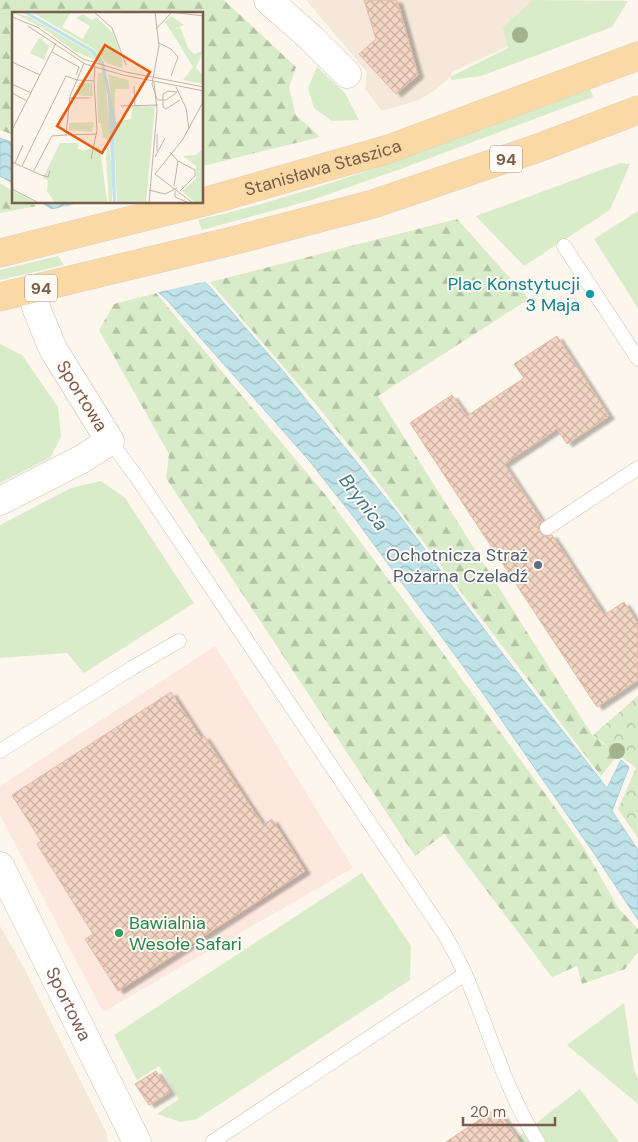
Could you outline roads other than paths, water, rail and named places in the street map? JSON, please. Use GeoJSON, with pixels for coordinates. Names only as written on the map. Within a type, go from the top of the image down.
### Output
{"type":"FeatureCollection","features":[{"type":"Feature","properties":{"kind":"main road","name":"Stanisława Staszica"},"geometry":{"type":"LineString","coordinates":[[204,202],[390,149],[638,56]]}},
{"type":"Feature","properties":{"kind":"main road","name":"94"},"geometry":{"type":"LineString","coordinates":[[0,297],[228,242],[373,204],[541,147],[638,110]]}},
{"type":"Feature","properties":{"kind":"main road","name":"Stanisława Staszica"},"geometry":{"type":"LineString","coordinates":[[0,253],[196,204]]}},
{"type":"Feature","properties":{"kind":"street"},"geometry":{"type":"LineString","coordinates":[[268,0],[310,37],[347,74]]}},
{"type":"Feature","properties":{"kind":"street","name":"Sportowa"},"geometry":{"type":"LineString","coordinates":[[0,501],[82,459],[110,441],[53,349],[30,290]]}},
{"type":"Feature","properties":{"kind":"street","name":"Sportowa"},"geometry":{"type":"LineString","coordinates":[[0,866],[137,1142]]}},
{"type":"Feature","properties":{"kind":"lane"},"geometry":{"type":"LineString","coordinates":[[564,246],[638,359]]}},
{"type":"Feature","properties":{"kind":"lane"},"geometry":{"type":"LineString","coordinates":[[110,441],[138,479],[445,935],[465,974],[501,1065],[529,1127],[538,1142]]}},
{"type":"Feature","properties":{"kind":"lane"},"geometry":{"type":"LineString","coordinates":[[547,528],[638,468]]}},
{"type":"Feature","properties":{"kind":"lane"},"geometry":{"type":"LineString","coordinates":[[0,751],[132,668],[179,642]]}},
{"type":"Feature","properties":{"kind":"lane"},"geometry":{"type":"LineString","coordinates":[[212,1142],[465,974]]}},
{"type":"Feature","properties":{"kind":"water"},"geometry":{"type":"Polygon","coordinates":[[[0,138],[12,142],[12,183],[0,176],[0,138]]]}},
{"type":"Feature","properties":{"kind":"water","name":"Brynica"},"geometry":{"type":"Polygon","coordinates":[[[44,204],[118,204],[146,223],[210,287],[284,372],[397,512],[499,649],[607,788],[621,760],[629,767],[612,811],[638,850],[638,920],[482,692],[356,520],[307,458],[166,299],[87,230],[44,204]]]}},
{"type":"Feature","properties":{"kind":"place","name":"Plac Konstytucji 3 Maja"},"geometry":{"type":"Point","coordinates":[590,294]}},
{"type":"Feature","properties":{"kind":"place","name":"Ochotnicza Straż Pożarna Czeladź"},"geometry":{"type":"Point","coordinates":[538,565]}},
{"type":"Feature","properties":{"kind":"place","name":"Bawialnia Wesołe Safari"},"geometry":{"type":"Point","coordinates":[119,933]}}]}
